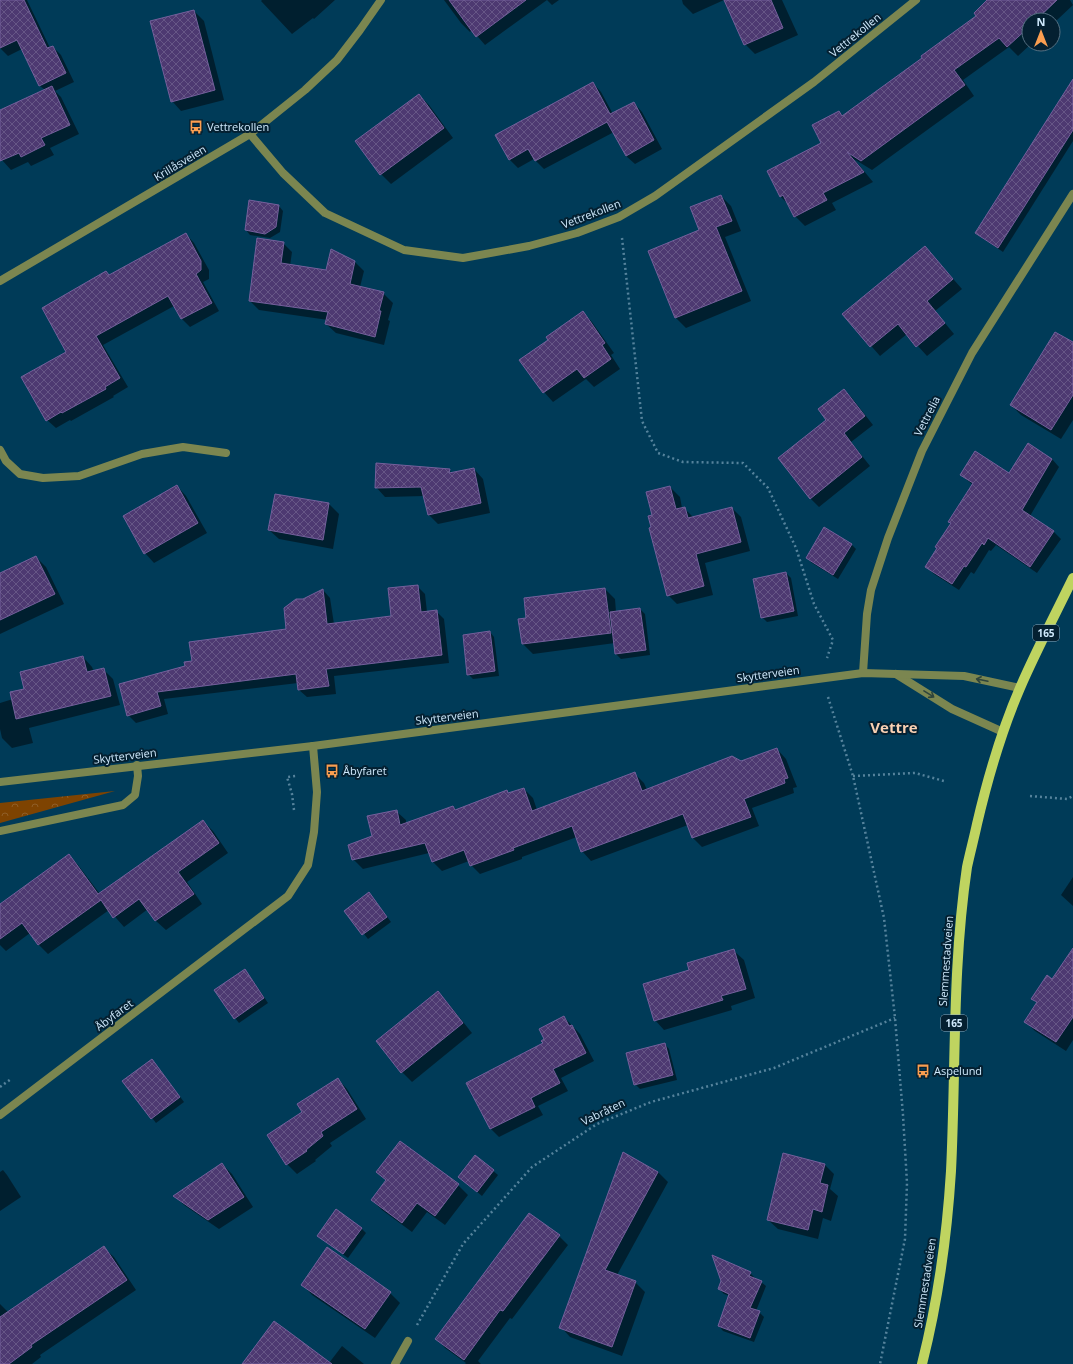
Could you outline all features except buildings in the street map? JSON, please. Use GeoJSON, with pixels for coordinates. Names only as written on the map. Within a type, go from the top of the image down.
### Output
{"type":"FeatureCollection","features":[{"type":"Feature","properties":{"kind":"main road","name":"Slemmestadveien"},"geometry":{"type":"LineString","coordinates":[[922,1364],[936,1297],[944,1246],[950,1180],[954,1020],[960,920],[970,858],[989,774],[1003,732],[1020,688],[1073,578]]}},
{"type":"Feature","properties":{"kind":"street","name":"Krillåsveien"},"geometry":{"type":"LineString","coordinates":[[0,281],[250,134],[305,90],[337,60],[381,0]]}},
{"type":"Feature","properties":{"kind":"street","name":"Vettrekollen"},"geometry":{"type":"LineString","coordinates":[[250,134],[283,173],[325,213],[404,250],[463,258],[529,246],[577,234],[619,217],[655,196],[808,87],[916,0]]}},
{"type":"Feature","properties":{"kind":"street","name":"Vettrelia"},"geometry":{"type":"LineString","coordinates":[[863,673],[867,614],[872,590],[888,538],[922,451],[972,354],[1073,194]]}},
{"type":"Feature","properties":{"kind":"street"},"geometry":{"type":"LineString","coordinates":[[0,450],[6,461],[20,474],[43,478],[79,476],[142,454],[183,447],[226,453]]}},
{"type":"Feature","properties":{"kind":"street","name":"Skytterveien"},"geometry":{"type":"LineString","coordinates":[[0,782],[137,765],[313,746],[661,700],[821,677],[863,673],[964,676],[1020,688]]}},
{"type":"Feature","properties":{"kind":"street"},"geometry":{"type":"LineString","coordinates":[[896,674],[952,709],[1003,732]]}},
{"type":"Feature","properties":{"kind":"street","name":"Åbyfaret"},"geometry":{"type":"LineString","coordinates":[[0,1115],[288,896],[308,865],[315,826],[317,792],[313,746]]}},
{"type":"Feature","properties":{"kind":"street"},"geometry":{"type":"LineString","coordinates":[[0,831],[123,805],[135,795],[138,776],[137,765]]}},
{"type":"Feature","properties":{"kind":"street"},"geometry":{"type":"LineString","coordinates":[[395,1364],[408,1342]]}},
{"type":"Feature","properties":{"kind":"path"},"geometry":{"type":"LineString","coordinates":[[619,217],[642,421],[658,453],[682,462],[743,463],[768,488],[796,548],[814,604],[833,640],[821,677],[853,776],[884,918],[895,1018],[907,1183],[905,1239],[880,1364]]}},
{"type":"Feature","properties":{"kind":"path"},"geometry":{"type":"LineString","coordinates":[[294,818],[292,794],[287,777],[316,772]]}},
{"type":"Feature","properties":{"kind":"path"},"geometry":{"type":"LineString","coordinates":[[853,776],[915,774],[944,781]]}},
{"type":"Feature","properties":{"kind":"path"},"geometry":{"type":"LineString","coordinates":[[1030,796],[1067,799],[1073,796]]}},
{"type":"Feature","properties":{"kind":"path","name":"Vabråten"},"geometry":{"type":"LineString","coordinates":[[408,1342],[463,1244],[532,1167],[597,1124],[651,1102],[774,1068],[895,1018]]}},
{"type":"Feature","properties":{"kind":"path"},"geometry":{"type":"LineString","coordinates":[[0,1087],[12,1078]]}},
{"type":"Feature","properties":{"kind":"green space"},"geometry":{"type":"Polygon","coordinates":[[[115,791],[0,823],[0,803],[115,791]]]}},
{"type":"Feature","properties":{"kind":"place","name":"Vettrekollen"},"geometry":{"type":"Point","coordinates":[196,127]}},
{"type":"Feature","properties":{"kind":"place","name":"Åbyfaret"},"geometry":{"type":"Point","coordinates":[332,771]}},
{"type":"Feature","properties":{"kind":"place","name":"Aspelund"},"geometry":{"type":"Point","coordinates":[923,1071]}},
{"type":"Feature","properties":{"kind":"district","name":"Vettre"},"geometry":{"type":"Point","coordinates":[894,728]}}]}
